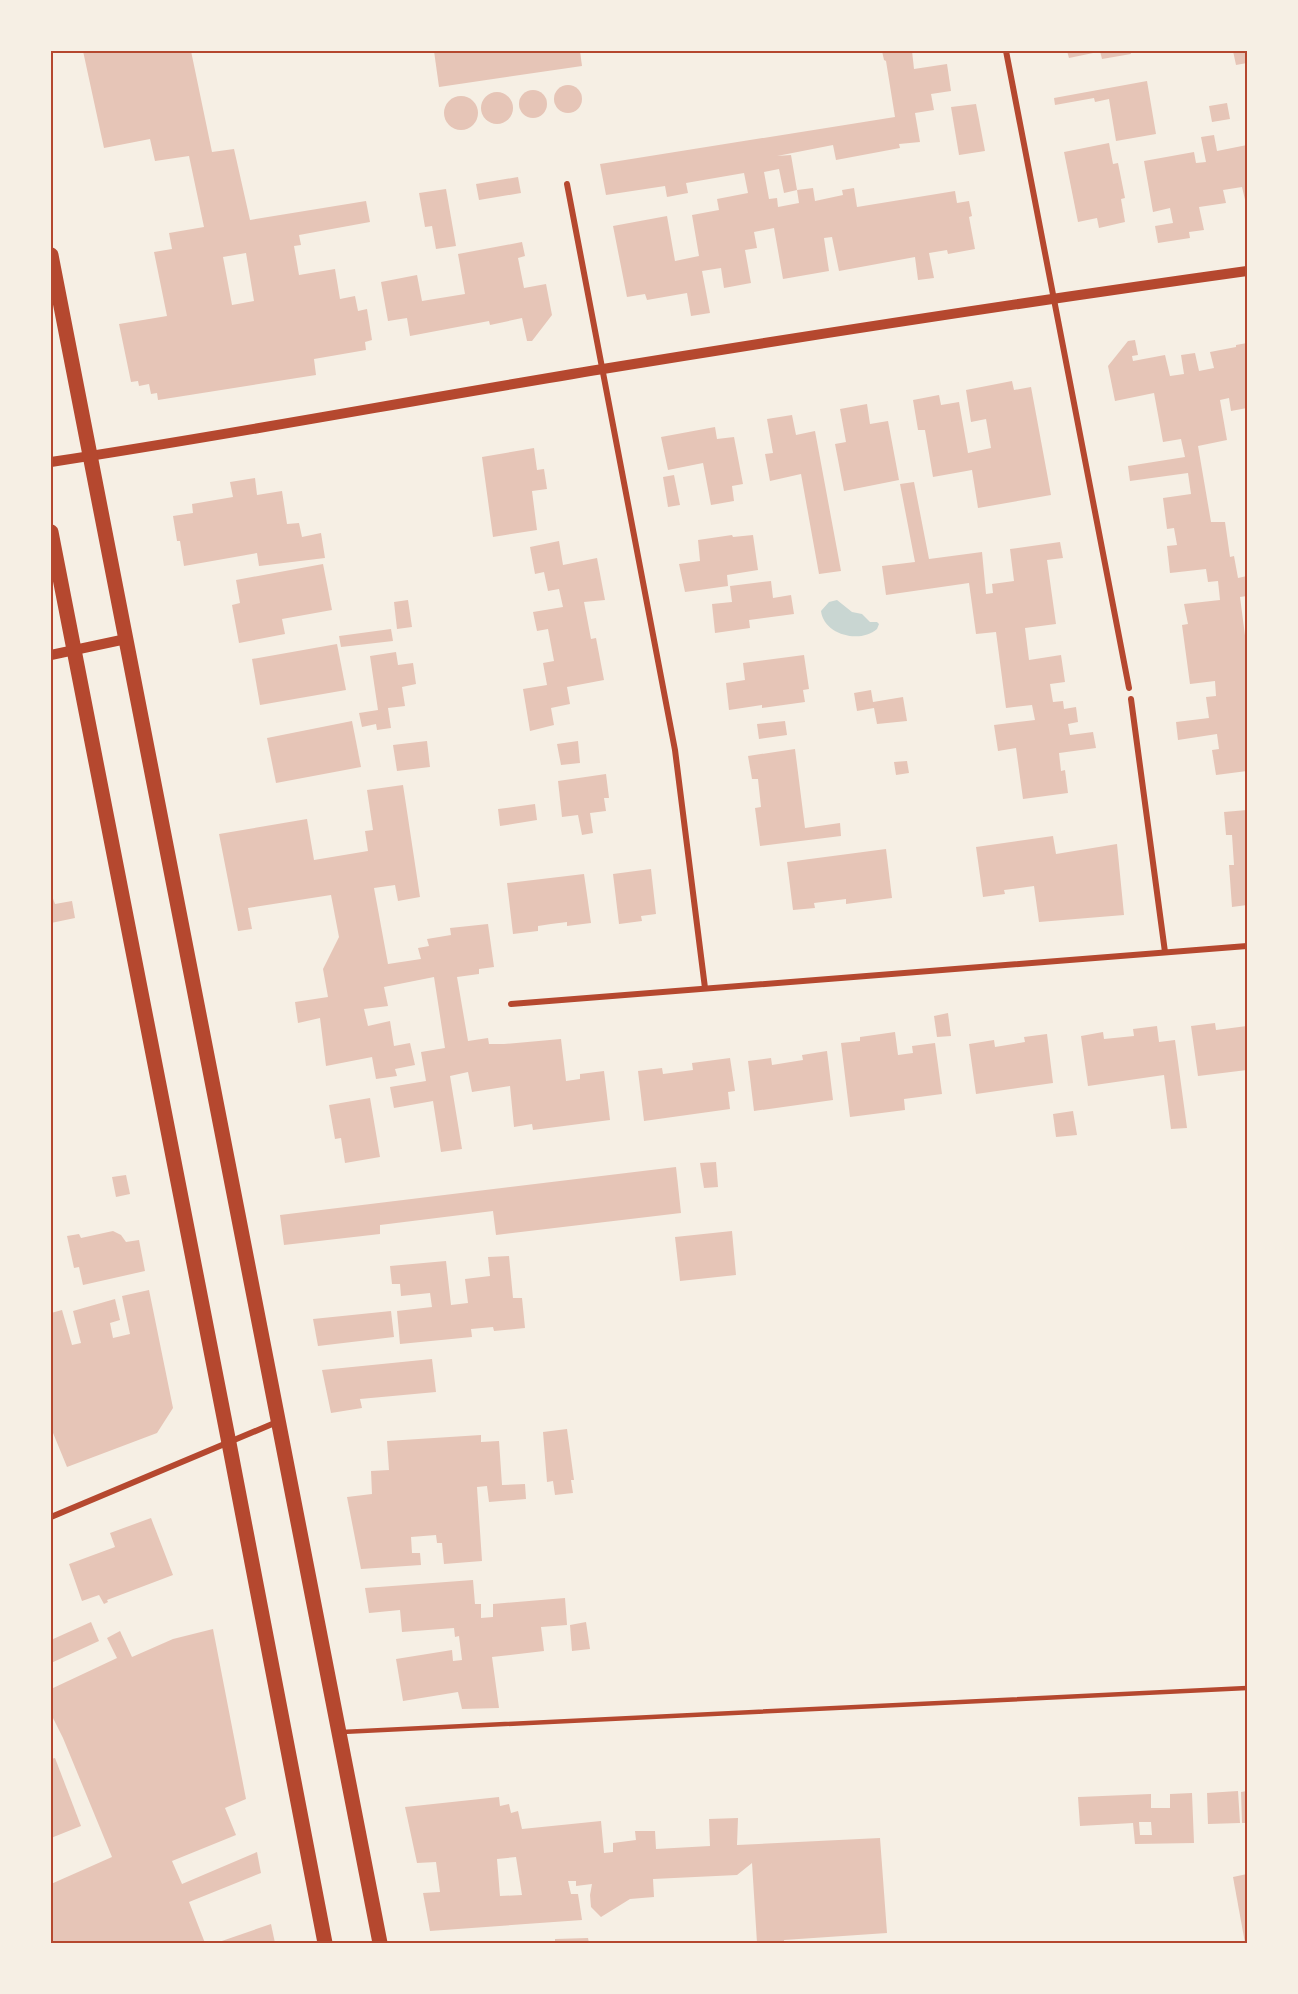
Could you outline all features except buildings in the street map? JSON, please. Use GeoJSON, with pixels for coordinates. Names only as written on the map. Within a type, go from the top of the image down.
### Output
{"type":"FeatureCollection","features":[{"type":"Feature","properties":{"kind":"main road"},"geometry":{"type":"LineString","coordinates":[[51,255],[380,1943]]}},
{"type":"Feature","properties":{"kind":"main road"},"geometry":{"type":"LineString","coordinates":[[51,532],[325,1943]]}},
{"type":"Feature","properties":{"kind":"street"},"geometry":{"type":"LineString","coordinates":[[1006,51],[1129,688]]}},
{"type":"Feature","properties":{"kind":"street"},"geometry":{"type":"LineString","coordinates":[[567,184],[675,750],[705,988]]}},
{"type":"Feature","properties":{"kind":"street"},"geometry":{"type":"LineString","coordinates":[[51,462],[603,369],[1054,298],[1247,271]]}},
{"type":"Feature","properties":{"kind":"street"},"geometry":{"type":"LineString","coordinates":[[51,655],[126,639]]}},
{"type":"Feature","properties":{"kind":"street"},"geometry":{"type":"LineString","coordinates":[[1131,699],[1165,952]]}},
{"type":"Feature","properties":{"kind":"street"},"geometry":{"type":"LineString","coordinates":[[511,1004],[1247,946]]}},
{"type":"Feature","properties":{"kind":"street"},"geometry":{"type":"LineString","coordinates":[[51,1517],[279,1421]]}},
{"type":"Feature","properties":{"kind":"lane"},"geometry":{"type":"LineString","coordinates":[[339,1732],[1247,1688]]}},
{"type":"Feature","properties":{"kind":"shaded area"},"geometry":{"type":"Polygon","coordinates":[[[837,600],[852,612],[862,614],[870,622],[877,622],[879,624],[877,629],[870,634],[853,636],[844,635],[829,626],[821,611],[829,602],[837,600]]]}}]}
